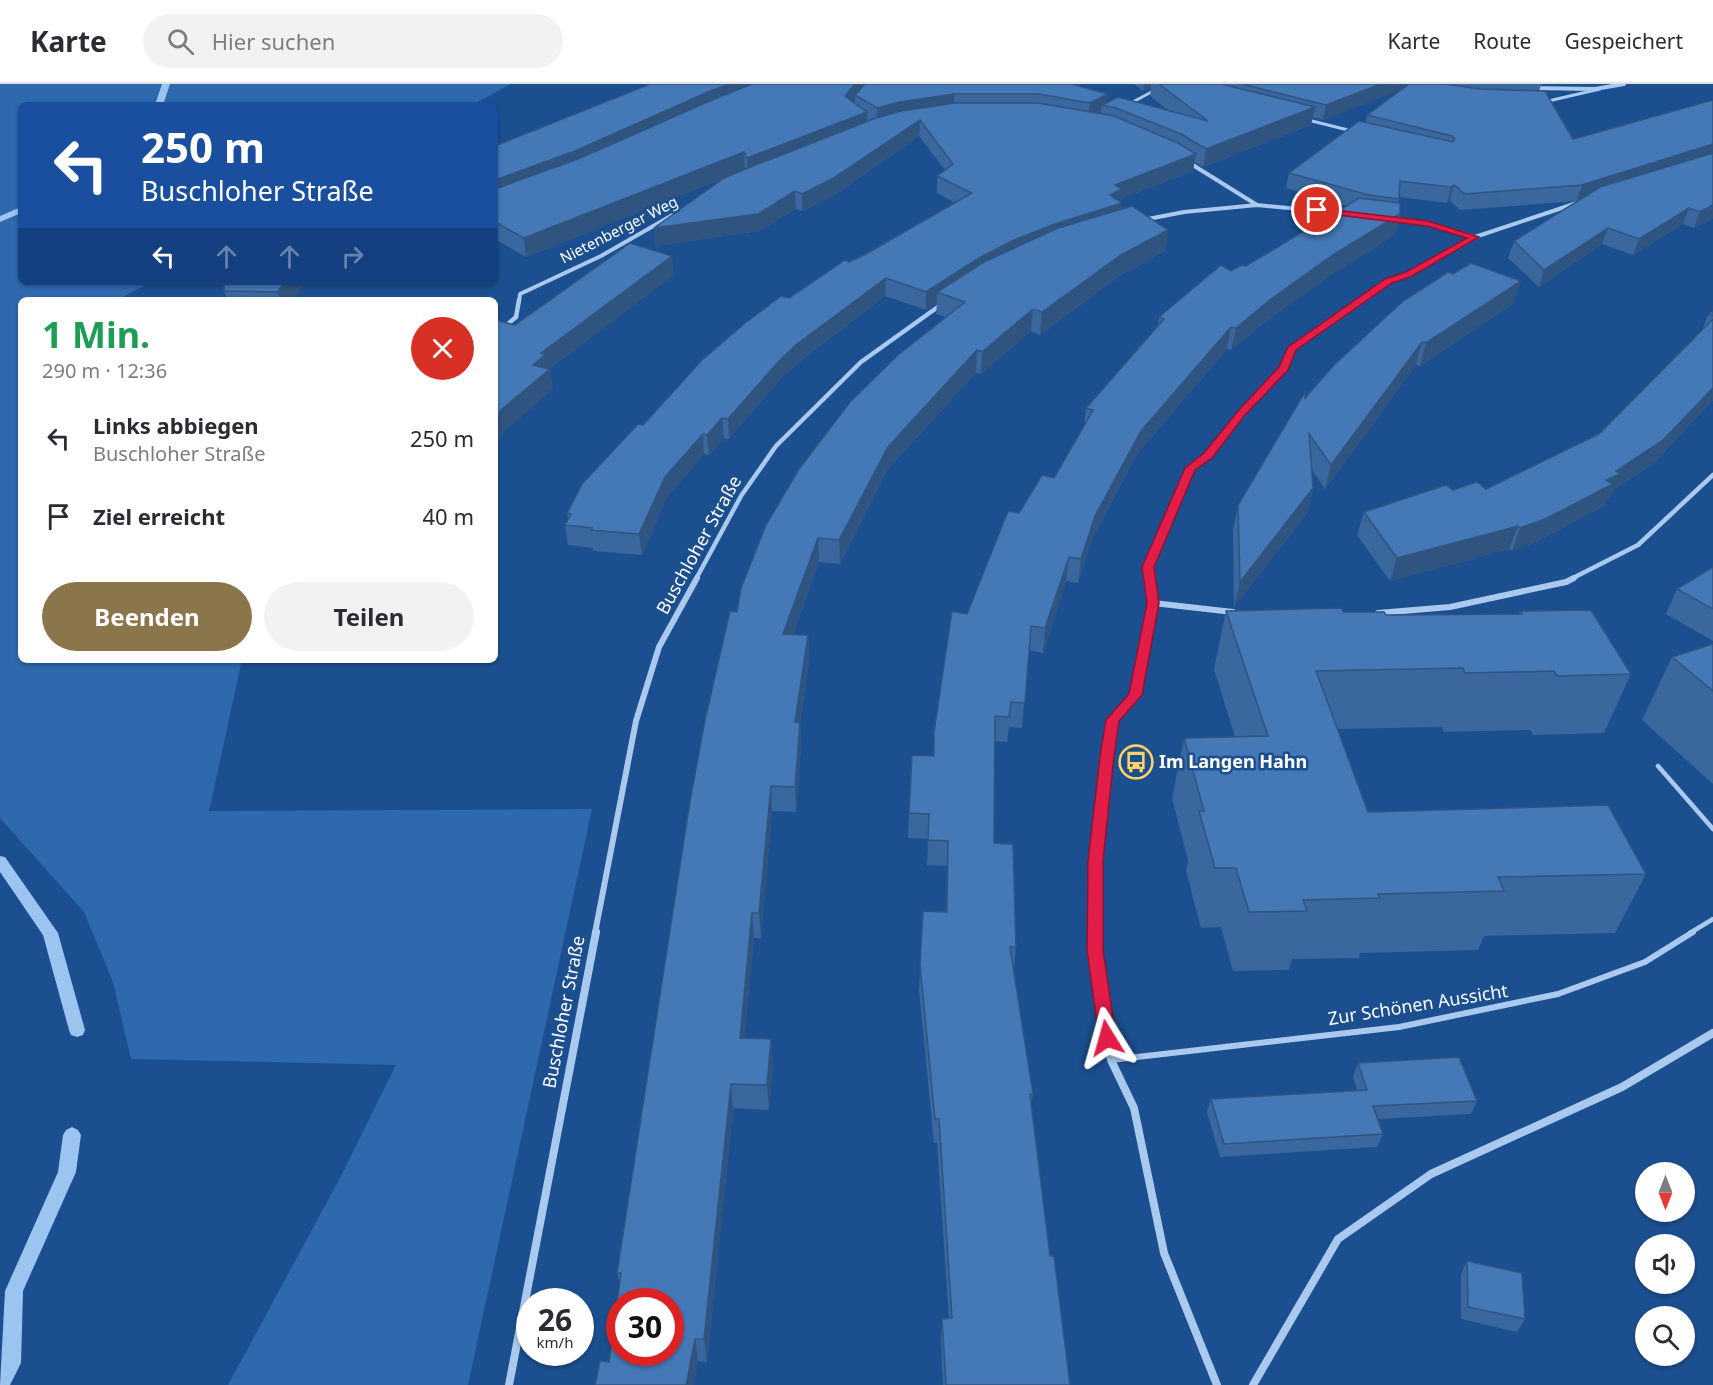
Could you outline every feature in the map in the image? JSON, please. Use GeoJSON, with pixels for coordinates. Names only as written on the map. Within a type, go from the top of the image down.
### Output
{"type":"FeatureCollection","features":[{"type":"Feature","properties":{"kind":"street"},"geometry":{"type":"LineString","coordinates":[[1527,88],[1602,88],[1624,84]]}},
{"type":"Feature","properties":{"kind":"street"},"geometry":{"type":"LineString","coordinates":[[1183,159],[1257,205]]}},
{"type":"Feature","properties":{"kind":"street"},"geometry":{"type":"LineString","coordinates":[[1217,1385],[1164,1253],[1134,1108],[1111,1060],[1095,950],[1095,861],[1113,720],[1135,695],[1153,603],[1148,567],[1190,468],[1208,455],[1242,413],[1284,368],[1291,349],[1389,281],[1409,274],[1474,237],[1590,199]]}},
{"type":"Feature","properties":{"kind":"street"},"geometry":{"type":"LineString","coordinates":[[1139,220],[1184,212],[1257,205],[1344,213]]}},
{"type":"Feature","properties":{"kind":"street","name":"Nietenberger Weg"},"geometry":{"type":"LineString","coordinates":[[498,332],[516,317],[520,294],[601,256],[656,223],[685,209]]}},
{"type":"Feature","properties":{"kind":"street"},"geometry":{"type":"LineString","coordinates":[[1387,217],[1428,224],[1474,237]]}},
{"type":"Feature","properties":{"kind":"street","name":"Buschloher Straße"},"geometry":{"type":"LineString","coordinates":[[509,1385],[636,722],[659,647],[741,496],[777,446],[861,362],[947,301]]}},
{"type":"Feature","properties":{"kind":"street"},"geometry":{"type":"LineString","coordinates":[[1370,614],[1450,607],[1566,582],[1638,545],[1713,475]]}},
{"type":"Feature","properties":{"kind":"street"},"geometry":{"type":"LineString","coordinates":[[1153,603],[1242,613]]}},
{"type":"Feature","properties":{"kind":"street"},"geometry":{"type":"LineString","coordinates":[[1253,1385],[1338,1239],[1431,1174],[1623,1087],[1713,1033]]}},
{"type":"Feature","properties":{"kind":"lane"},"geometry":{"type":"LineString","coordinates":[[1542,102],[1572,98],[1602,88]]}},
{"type":"Feature","properties":{"kind":"lane"},"geometry":{"type":"LineString","coordinates":[[1123,107],[1154,90]]}},
{"type":"Feature","properties":{"kind":"lane"},"geometry":{"type":"LineString","coordinates":[[1300,118],[1357,132]]}},
{"type":"Feature","properties":{"kind":"lane"},"geometry":{"type":"LineString","coordinates":[[1659,766],[1713,829]]}},
{"type":"Feature","properties":{"kind":"lane","name":"Zur Schönen Aussicht"},"geometry":{"type":"LineString","coordinates":[[1111,1060],[1399,1027],[1558,994],[1645,962],[1713,919]]}},
{"type":"Feature","properties":{"kind":"shaded area"},"geometry":{"type":"Polygon","coordinates":[[[0,84],[511,84],[478,102],[18,102],[18,285],[145,285],[123,297],[18,297],[18,663],[241,663],[209,811],[592,809],[468,1385],[228,1385],[341,1176],[396,1065],[131,1059],[113,982],[84,912],[0,818],[0,84]]]}},
{"type":"Feature","properties":{"kind":"building"},"geometry":{"type":"Polygon","coordinates":[[[650,84],[730,84],[575,151],[498,179],[498,145],[650,84]]]}},
{"type":"Feature","properties":{"kind":"building"},"geometry":{"type":"Polygon","coordinates":[[[752,84],[855,84],[845,96],[867,112],[747,158],[744,152],[524,238],[498,224],[498,188],[578,159],[752,84]]]}},
{"type":"Feature","properties":{"kind":"building"},"geometry":{"type":"Polygon","coordinates":[[[865,84],[1072,84],[1108,94],[1090,103],[1039,94],[954,94],[877,108],[855,95],[865,84]]]}},
{"type":"Feature","properties":{"kind":"building"},"geometry":{"type":"Polygon","coordinates":[[[1159,84],[1221,84],[1315,107],[1206,149],[1181,134],[1116,108],[1102,105],[1118,97],[1208,121],[1159,84]]]}},
{"type":"Feature","properties":{"kind":"building"},"geometry":{"type":"Polygon","coordinates":[[[1242,84],[1381,84],[1326,105],[1242,84]]]}},
{"type":"Feature","properties":{"kind":"building"},"geometry":{"type":"Polygon","coordinates":[[[1409,84],[1445,84],[1480,89],[1545,91],[1573,139],[1713,100],[1713,144],[1582,185],[1465,194],[1454,185],[1451,187],[1400,181],[1399,199],[1369,195],[1289,173],[1359,121],[1453,142],[1455,139],[1452,136],[1367,115],[1409,84]]]}},
{"type":"Feature","properties":{"kind":"building"},"geometry":{"type":"Polygon","coordinates":[[[955,103],[1038,103],[1114,116],[1178,143],[1196,154],[1115,185],[1122,189],[1110,195],[1122,203],[1016,239],[979,258],[926,292],[886,278],[797,344],[728,419],[722,418],[707,435],[703,434],[665,477],[639,534],[591,530],[592,528],[565,525],[571,514],[567,513],[582,484],[638,424],[643,425],[702,360],[745,323],[781,296],[789,298],[845,260],[849,262],[864,255],[972,193],[937,176],[953,164],[920,120],[832,179],[802,194],[795,191],[758,214],[654,228],[724,178],[743,170],[876,118],[901,111],[955,103]]]}},
{"type":"Feature","properties":{"kind":"building"},"geometry":{"type":"Polygon","coordinates":[[[1713,153],[1713,205],[1700,212],[1689,208],[1639,239],[1608,228],[1544,270],[1514,241],[1600,187],[1713,153]]]}},
{"type":"Feature","properties":{"kind":"building"},"geometry":{"type":"Polygon","coordinates":[[[1359,198],[1400,203],[1400,214],[1333,255],[1271,299],[1236,328],[1231,327],[1141,431],[1095,516],[1081,559],[1069,557],[1045,628],[1031,626],[1025,703],[1011,702],[1009,717],[995,716],[994,843],[1013,844],[1016,947],[1010,947],[1033,1094],[1030,1094],[1050,1256],[1054,1256],[1070,1385],[946,1385],[942,1319],[952,1318],[939,1119],[935,1119],[920,965],[923,911],[947,912],[948,841],[928,840],[929,814],[909,813],[912,755],[934,756],[934,732],[952,611],[967,614],[1008,511],[1019,513],[1042,475],[1054,478],[1093,410],[1086,408],[1164,319],[1159,317],[1221,265],[1231,271],[1242,265],[1246,266],[1359,198]]]}},
{"type":"Feature","properties":{"kind":"building"},"geometry":{"type":"Polygon","coordinates":[[[1132,206],[1168,230],[1121,255],[1042,312],[1033,309],[982,352],[977,350],[888,447],[839,540],[818,538],[783,634],[808,635],[795,722],[800,723],[795,787],[771,786],[759,913],[752,913],[740,1038],[771,1039],[767,1085],[731,1084],[704,1339],[695,1339],[686,1385],[595,1385],[600,1361],[606,1362],[606,1366],[684,1366],[684,1288],[619,1288],[621,1273],[617,1273],[690,801],[705,720],[730,611],[737,612],[741,588],[766,525],[799,469],[850,402],[898,355],[965,302],[937,292],[984,262],[1058,228],[1132,206]]]}},
{"type":"Feature","properties":{"kind":"building"},"geometry":{"type":"Polygon","coordinates":[[[630,243],[672,256],[541,353],[546,354],[533,365],[550,369],[501,410],[498,416],[498,321],[515,325],[630,243]]]}},
{"type":"Feature","properties":{"kind":"building"},"geometry":{"type":"Polygon","coordinates":[[[1471,263],[1521,281],[1426,343],[1422,342],[1331,465],[1309,434],[1313,488],[1240,582],[1238,505],[1305,392],[1305,398],[1334,365],[1403,301],[1448,272],[1453,274],[1471,263]]]}},
{"type":"Feature","properties":{"kind":"building"},"geometry":{"type":"Polygon","coordinates":[[[224,285],[282,285],[278,292],[224,291],[224,285]]]}},
{"type":"Feature","properties":{"kind":"building"},"geometry":{"type":"Polygon","coordinates":[[[1713,319],[1713,388],[1662,441],[1616,471],[1620,474],[1606,480],[1613,484],[1545,519],[1520,528],[1518,526],[1397,558],[1364,512],[1446,485],[1453,490],[1477,482],[1486,489],[1599,434],[1713,319]]]}},
{"type":"Feature","properties":{"kind":"building"},"geometry":{"type":"Polygon","coordinates":[[[1713,567],[1713,609],[1677,589],[1713,567]]]}},
{"type":"Feature","properties":{"kind":"building"},"geometry":{"type":"Polygon","coordinates":[[[1342,608],[1343,612],[1384,612],[1386,615],[1522,614],[1520,611],[1591,610],[1631,674],[1557,676],[1554,671],[1465,673],[1463,668],[1316,671],[1368,812],[1608,805],[1646,874],[1498,877],[1504,891],[1378,894],[1380,898],[1303,900],[1307,911],[1249,912],[1236,868],[1215,868],[1199,811],[1204,811],[1184,738],[1268,736],[1226,611],[1342,608]]]}},
{"type":"Feature","properties":{"kind":"building"},"geometry":{"type":"Polygon","coordinates":[[[1713,644],[1713,691],[1672,657],[1713,644]]]}},
{"type":"Feature","properties":{"kind":"building"},"geometry":{"type":"Polygon","coordinates":[[[1459,1057],[1477,1101],[1373,1106],[1383,1134],[1224,1144],[1211,1099],[1367,1090],[1358,1063],[1459,1057]]]}},
{"type":"Feature","properties":{"kind":"building"},"geometry":{"type":"Polygon","coordinates":[[[1467,1261],[1522,1273],[1525,1319],[1468,1307],[1467,1261]]]}},
{"type":"Feature","properties":{"kind":"waterway"},"geometry":{"type":"LineString","coordinates":[[160,102],[166,84]]}},
{"type":"Feature","properties":{"kind":"waterway"},"geometry":{"type":"LineString","coordinates":[[0,219],[18,211]]}},
{"type":"Feature","properties":{"kind":"waterway"},"geometry":{"type":"LineString","coordinates":[[0,861],[50,933],[77,1030]]}},
{"type":"Feature","properties":{"kind":"waterway"},"geometry":{"type":"LineString","coordinates":[[0,1385],[11,1363],[14,1291],[67,1172],[72,1135]]}},
{"type":"Feature","properties":{"kind":"place","name":"Im Langen Hahn"},"geometry":{"type":"Point","coordinates":[1136,762]}},
{"type":"Feature","properties":{"kind":"route"},"geometry":{"type":"LineString","coordinates":[[1107,1038],[1095,950],[1095,861],[1107,756],[1113,720],[1135,695],[1153,603],[1148,567],[1190,468],[1208,455],[1242,413],[1284,368],[1291,349],[1389,281],[1409,274],[1474,237],[1428,224],[1317,210]]}}]}
